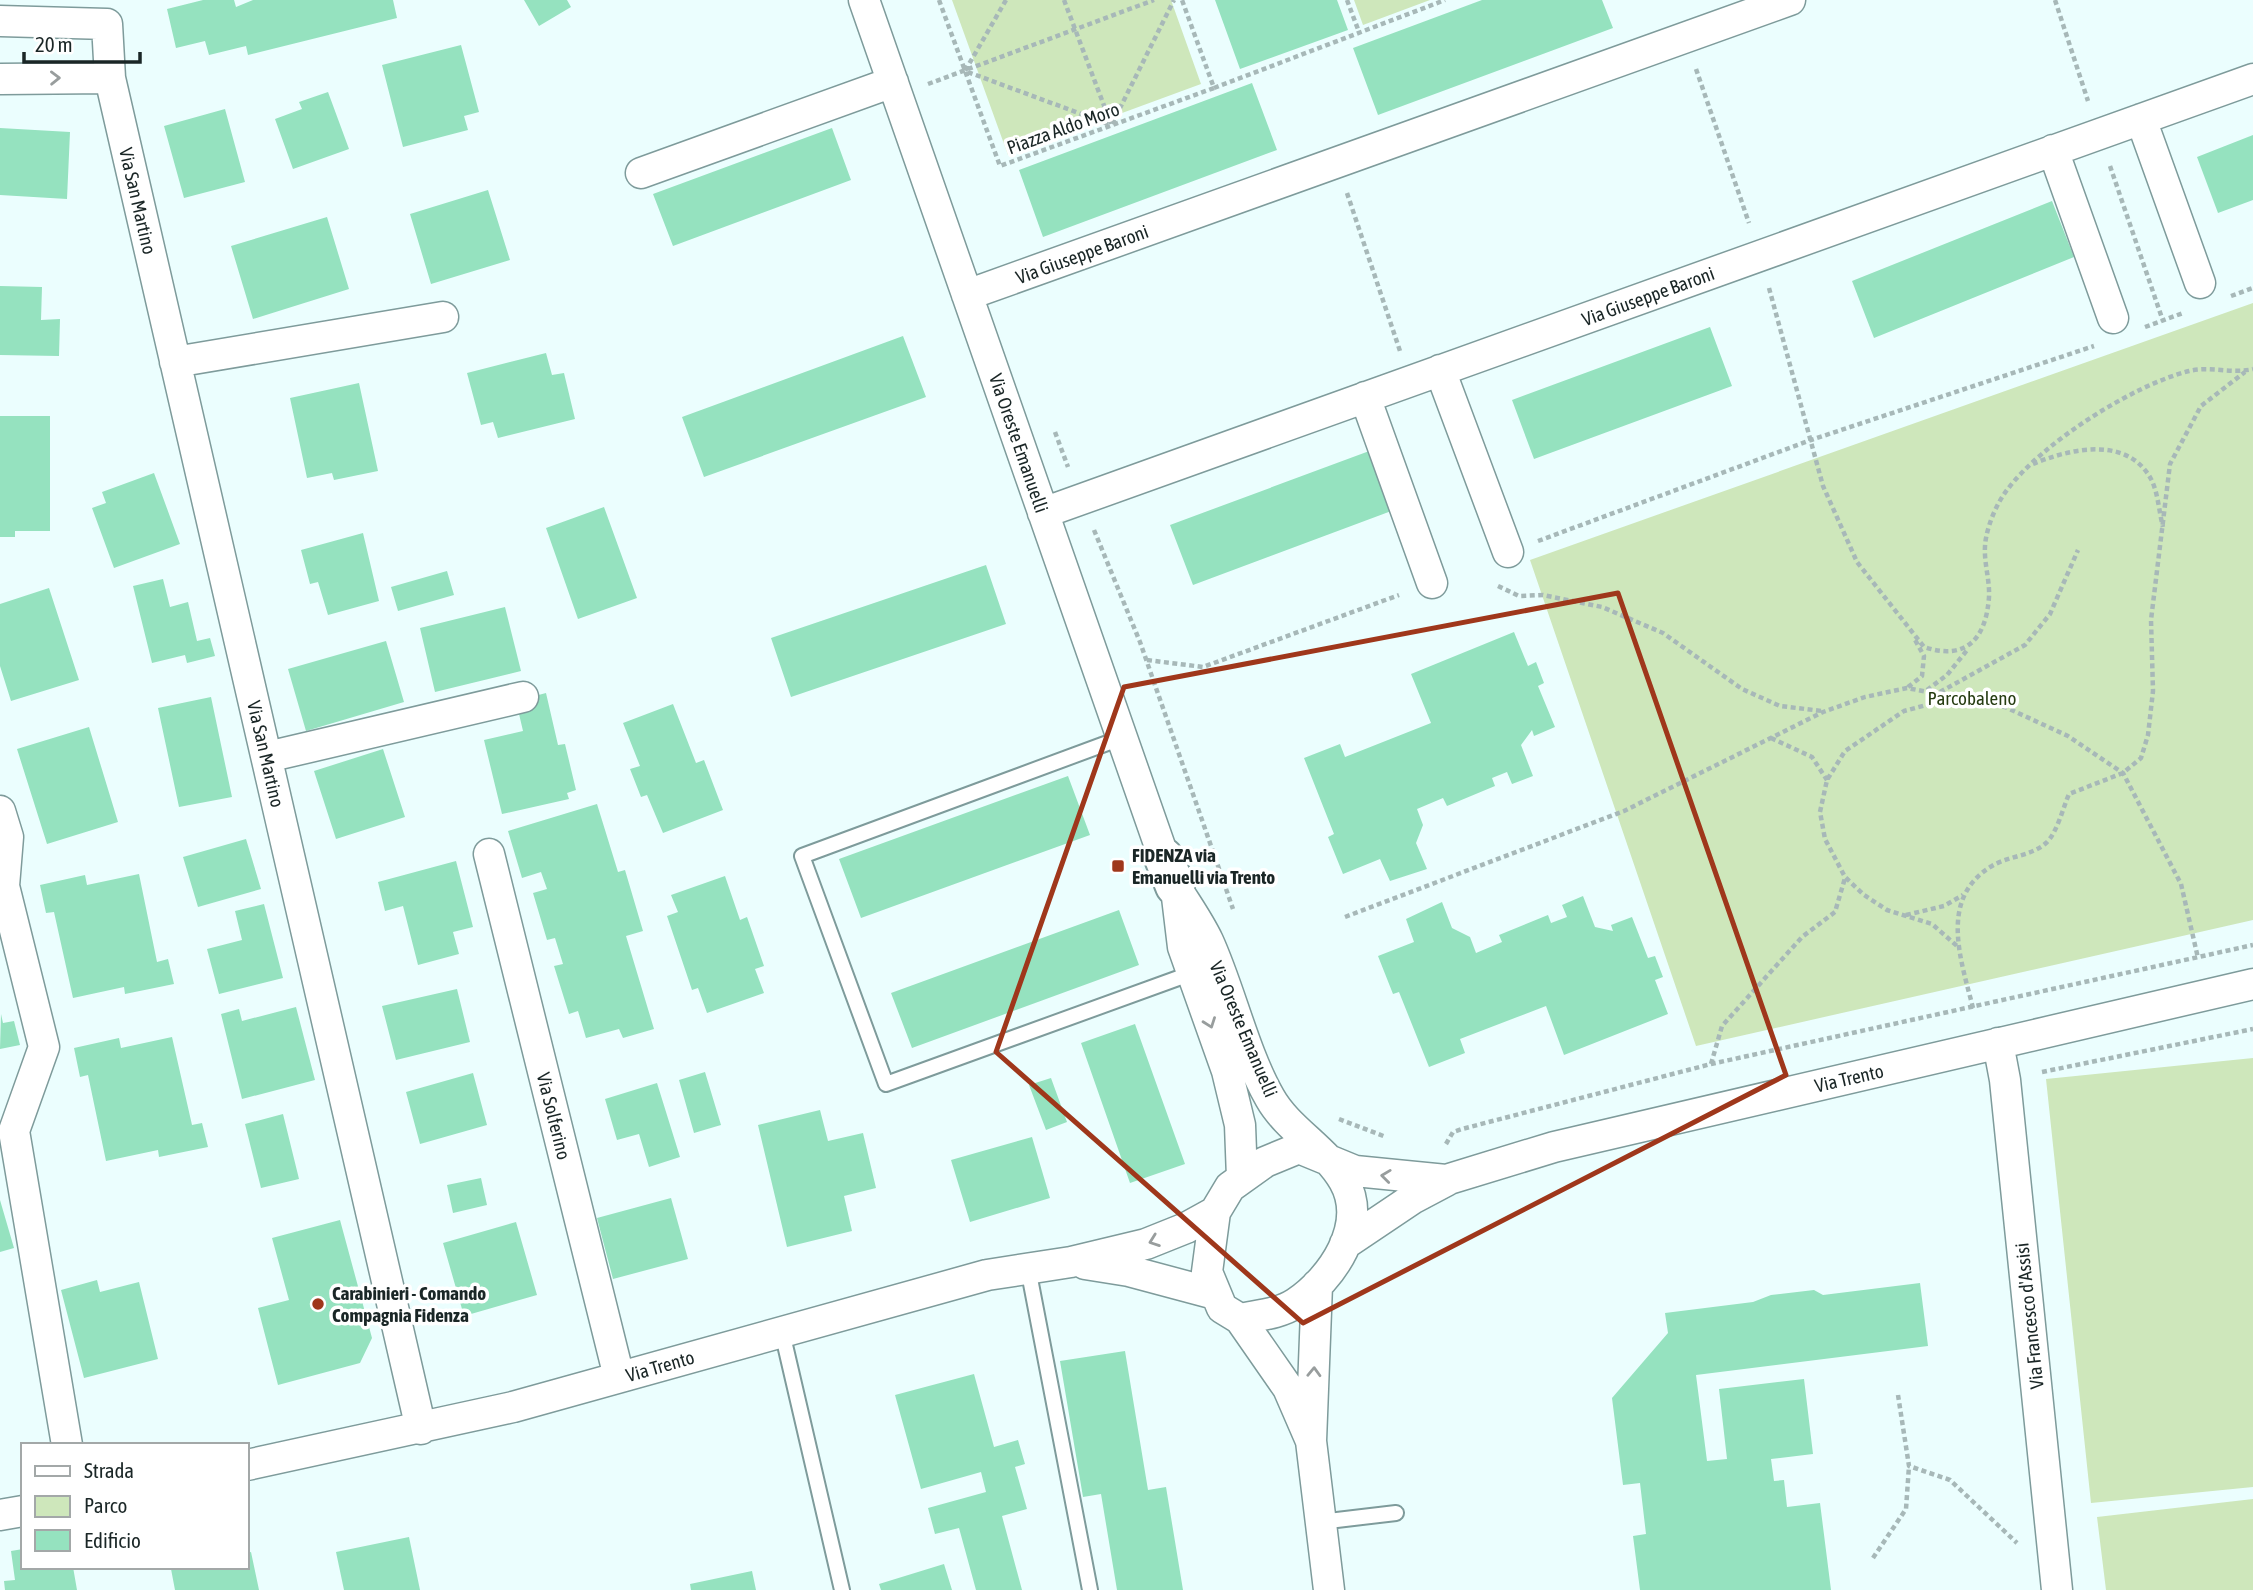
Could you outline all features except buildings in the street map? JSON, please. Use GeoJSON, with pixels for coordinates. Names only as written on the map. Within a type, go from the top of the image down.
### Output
{"type":"FeatureCollection","features":[{"type":"Feature","properties":{"kind":"street","name":"Via Oreste Emanuelli"},"geometry":{"type":"LineString","coordinates":[[864,0],[1170,872],[1208,940],[1204,969],[1240,1125],[1242,1178]]}},
{"type":"Feature","properties":{"kind":"street","name":"Via Giuseppe Baroni"},"geometry":{"type":"LineString","coordinates":[[967,295],[1790,0]]}},
{"type":"Feature","properties":{"kind":"street","name":"Via San Martino"},"geometry":{"type":"LineString","coordinates":[[0,21],[107,24],[110,78],[421,1429]]}},
{"type":"Feature","properties":{"kind":"street"},"geometry":{"type":"LineString","coordinates":[[0,79],[110,78]]}},
{"type":"Feature","properties":{"kind":"street","name":"Via Giuseppe Baroni"},"geometry":{"type":"LineString","coordinates":[[1043,513],[2253,79]]}},
{"type":"Feature","properties":{"kind":"street"},"geometry":{"type":"LineString","coordinates":[[641,173],[895,89]]}},
{"type":"Feature","properties":{"kind":"street"},"geometry":{"type":"LineString","coordinates":[[2141,119],[2200,283]]}},
{"type":"Feature","properties":{"kind":"street"},"geometry":{"type":"LineString","coordinates":[[2053,150],[2117,330]]}},
{"type":"Feature","properties":{"kind":"street"},"geometry":{"type":"LineString","coordinates":[[176,362],[443,317]]}},
{"type":"Feature","properties":{"kind":"street"},"geometry":{"type":"LineString","coordinates":[[1440,370],[1508,552]]}},
{"type":"Feature","properties":{"kind":"street"},"geometry":{"type":"LineString","coordinates":[[1365,397],[1432,583]]}},
{"type":"Feature","properties":{"kind":"street"},"geometry":{"type":"LineString","coordinates":[[267,757],[523,697]]}},
{"type":"Feature","properties":{"kind":"street"},"geometry":{"type":"LineString","coordinates":[[0,811],[8,837],[4,886],[44,1047],[13,1131],[67,1443]]}},
{"type":"Feature","properties":{"kind":"street","name":"Via Solferino"},"geometry":{"type":"LineString","coordinates":[[489,854],[619,1377]]}},
{"type":"Feature","properties":{"kind":"street","name":"Via Oreste Emanuelli"},"geometry":{"type":"LineString","coordinates":[[1204,969],[1271,1100],[1328,1160]]}},
{"type":"Feature","properties":{"kind":"street","name":"Via Trento"},"geometry":{"type":"LineString","coordinates":[[1447,1180],[1554,1147],[2253,984]]}},
{"type":"Feature","properties":{"kind":"street","name":"Via Francesco d'Assisi"},"geometry":{"type":"LineString","coordinates":[[1998,1042],[2057,1585]]}},
{"type":"Feature","properties":{"kind":"street"},"geometry":{"type":"LineString","coordinates":[[1311,1441],[1288,1388],[1240,1319],[1222,1308],[1215,1294],[1207,1272],[1215,1212],[1230,1187],[1242,1178],[1281,1154],[1299,1149],[1355,1171],[1387,1177],[1447,1180]]}},
{"type":"Feature","properties":{"kind":"street"},"geometry":{"type":"LineString","coordinates":[[1240,1319],[1278,1312],[1295,1303],[1335,1266],[1352,1219],[1351,1201],[1345,1182],[1328,1160]]}},
{"type":"Feature","properties":{"kind":"street"},"geometry":{"type":"LineString","coordinates":[[1345,1244],[1412,1199],[1447,1180]]}},
{"type":"Feature","properties":{"kind":"street"},"geometry":{"type":"LineString","coordinates":[[1071,1262],[1146,1244],[1186,1228],[1215,1212]]}},
{"type":"Feature","properties":{"kind":"street"},"geometry":{"type":"LineString","coordinates":[[1071,1262],[1129,1271],[1215,1294]]}},
{"type":"Feature","properties":{"kind":"street","name":"Via Trento"},"geometry":{"type":"LineString","coordinates":[[248,1465],[421,1429],[988,1275],[1071,1262]]}},
{"type":"Feature","properties":{"kind":"street"},"geometry":{"type":"LineString","coordinates":[[1317,1285],[1311,1441],[1329,1590]]}},
{"type":"Feature","properties":{"kind":"street"},"geometry":{"type":"LineString","coordinates":[[0,1515],[21,1511]]}},
{"type":"Feature","properties":{"kind":"lane"},"geometry":{"type":"LineString","coordinates":[[1121,738],[802,856],[886,1084],[1204,969]]}},
{"type":"Feature","properties":{"kind":"lane"},"geometry":{"type":"LineString","coordinates":[[1028,1268],[1090,1590]]}},
{"type":"Feature","properties":{"kind":"lane"},"geometry":{"type":"LineString","coordinates":[[782,1332],[842,1590]]}},
{"type":"Feature","properties":{"kind":"lane"},"geometry":{"type":"LineString","coordinates":[[1320,1522],[1396,1513]]}},
{"type":"Feature","properties":{"kind":"path","name":"Piazza Aldo Moro"},"geometry":{"type":"LineString","coordinates":[[939,0],[1000,166],[1445,0]]}},
{"type":"Feature","properties":{"kind":"path"},"geometry":{"type":"LineString","coordinates":[[965,71],[1006,0]]}},
{"type":"Feature","properties":{"kind":"path"},"geometry":{"type":"LineString","coordinates":[[1064,0],[1112,125]]}},
{"type":"Feature","properties":{"kind":"path"},"geometry":{"type":"LineString","coordinates":[[895,89],[965,71],[1154,0]]}},
{"type":"Feature","properties":{"kind":"path"},"geometry":{"type":"LineString","coordinates":[[1112,125],[1174,0]]}},
{"type":"Feature","properties":{"kind":"path"},"geometry":{"type":"LineString","coordinates":[[1182,0],[1214,88]]}},
{"type":"Feature","properties":{"kind":"path"},"geometry":{"type":"LineString","coordinates":[[1347,0],[1359,32]]}},
{"type":"Feature","properties":{"kind":"path"},"geometry":{"type":"LineString","coordinates":[[1685,38],[1760,256],[1823,486],[1857,562],[1924,648],[1953,653],[1969,647]]}},
{"type":"Feature","properties":{"kind":"path"},"geometry":{"type":"LineString","coordinates":[[965,71],[1112,125]]}},
{"type":"Feature","properties":{"kind":"path"},"geometry":{"type":"LineString","coordinates":[[2227,298],[2253,288]]}},
{"type":"Feature","properties":{"kind":"path"},"geometry":{"type":"LineString","coordinates":[[1823,712],[1780,706],[1742,689],[1663,633],[1602,607],[1543,595],[1519,596],[1503,590],[1477,565],[1811,440],[2117,330],[2188,312]]}},
{"type":"Feature","properties":{"kind":"path"},"geometry":{"type":"LineString","coordinates":[[1927,691],[1947,675],[1983,626],[1989,596],[1984,566],[1986,538],[1994,513],[2007,490],[2030,465],[2113,405],[2158,381],[2193,370],[2253,369]]}},
{"type":"Feature","properties":{"kind":"path"},"geometry":{"type":"LineString","coordinates":[[1973,1008],[1958,947],[1956,918],[1964,895],[1981,873],[1994,864],[2034,850],[2048,842],[2069,794],[2123,773],[2141,758],[2148,735],[2153,691],[2151,620],[2164,531],[2170,464],[2201,406],[2246,371]]}},
{"type":"Feature","properties":{"kind":"path"},"geometry":{"type":"LineString","coordinates":[[1052,423],[1080,499],[1147,660],[1235,914]]}},
{"type":"Feature","properties":{"kind":"path"},"geometry":{"type":"LineString","coordinates":[[2030,465],[2065,451],[2103,449],[2129,457],[2151,479],[2164,531]]}},
{"type":"Feature","properties":{"kind":"path"},"geometry":{"type":"LineString","coordinates":[[1939,693],[2025,645],[2050,614],[2078,550]]}},
{"type":"Feature","properties":{"kind":"path"},"geometry":{"type":"LineString","coordinates":[[1147,660],[1203,667],[1432,583]]}},
{"type":"Feature","properties":{"kind":"path"},"geometry":{"type":"LineString","coordinates":[[1905,622],[1924,656],[1922,676],[1907,688]]}},
{"type":"Feature","properties":{"kind":"path"},"geometry":{"type":"LineString","coordinates":[[1345,917],[1624,811],[1823,712],[1865,697],[1907,688],[2005,707],[2068,736],[2123,773],[2181,884],[2197,958]]}},
{"type":"Feature","properties":{"kind":"path"},"geometry":{"type":"LineString","coordinates":[[1958,947],[1932,924],[1887,910],[1864,895],[1846,877],[1825,839],[1820,813],[1827,780],[1845,751],[1904,712],[1959,696]]}},
{"type":"Feature","properties":{"kind":"path"},"geometry":{"type":"LineString","coordinates":[[1770,738],[1812,757],[1827,780]]}},
{"type":"Feature","properties":{"kind":"path"},"geometry":{"type":"LineString","coordinates":[[1711,1064],[1723,1026],[1802,937],[1835,912],[1846,877]]}},
{"type":"Feature","properties":{"kind":"path"},"geometry":{"type":"LineString","coordinates":[[1905,915],[1944,906],[1964,895]]}},
{"type":"Feature","properties":{"kind":"path"},"geometry":{"type":"LineString","coordinates":[[1433,1142],[1446,1143],[1453,1132],[1462,1129],[1711,1064],[2253,945]]}},
{"type":"Feature","properties":{"kind":"path"},"geometry":{"type":"LineString","coordinates":[[2004,1080],[2253,1029]]}},
{"type":"Feature","properties":{"kind":"path"},"geometry":{"type":"LineString","coordinates":[[1338,1119],[1393,1140]]}},
{"type":"Feature","properties":{"kind":"path"},"geometry":{"type":"LineString","coordinates":[[1873,1558],[1906,1509],[1909,1466],[1898,1395]]}},
{"type":"Feature","properties":{"kind":"path"},"geometry":{"type":"LineString","coordinates":[[1909,1466],[1950,1480],[2057,1585]]}},
{"type":"Feature","properties":{"kind":"highlighted area"},"geometry":{"type":"Polygon","coordinates":[[[1618,593],[1786,1075],[1303,1323],[996,1052],[1124,687],[1618,593]]]}},
{"type":"Feature","properties":{"kind":"green space"},"geometry":{"type":"Polygon","coordinates":[[[952,0],[1171,0],[1201,84],[1008,155],[952,0]]]}},
{"type":"Feature","properties":{"kind":"green space"},"geometry":{"type":"Polygon","coordinates":[[[1354,0],[1430,0],[1363,25],[1354,0]]]}},
{"type":"Feature","properties":{"kind":"green space","name":"Parcobaleno"},"geometry":{"type":"Polygon","coordinates":[[[2253,303],[2253,920],[1696,1046],[1530,560],[2253,303]]]}},
{"type":"Feature","properties":{"kind":"green space"},"geometry":{"type":"Polygon","coordinates":[[[2253,1058],[2253,1487],[2091,1503],[2046,1079],[2253,1058]]]}},
{"type":"Feature","properties":{"kind":"green space"},"geometry":{"type":"Polygon","coordinates":[[[2253,1499],[2253,1590],[2106,1590],[2097,1517],[2253,1499]]]}},
{"type":"Feature","properties":{"kind":"place","name":"FIDENZA via Emanuelli via Trento"},"geometry":{"type":"Point","coordinates":[1118,866]}},
{"type":"Feature","properties":{"kind":"place","name":"Carabinieri - Comando Compagnia Fidenza"},"geometry":{"type":"Point","coordinates":[318,1304]}}]}
